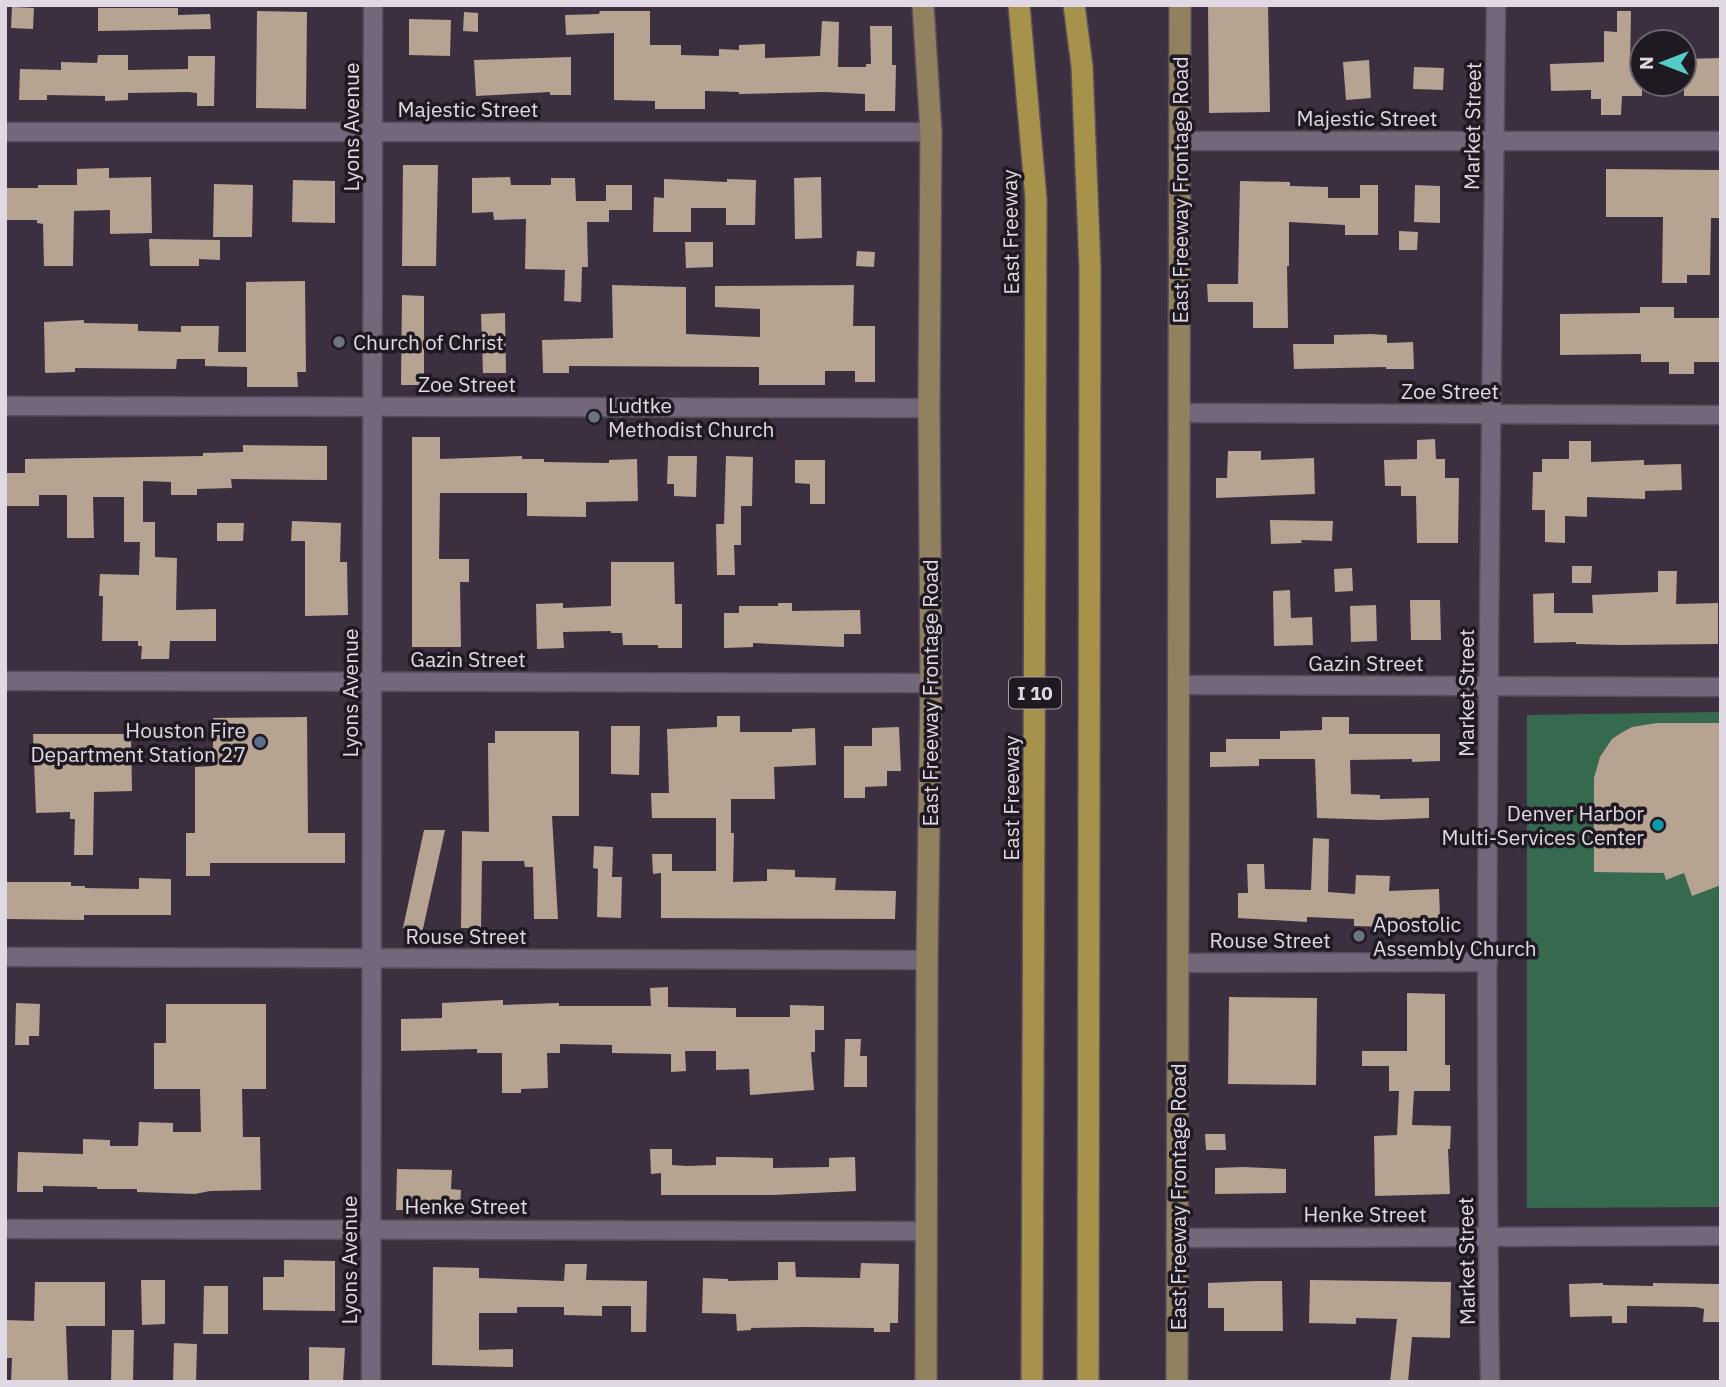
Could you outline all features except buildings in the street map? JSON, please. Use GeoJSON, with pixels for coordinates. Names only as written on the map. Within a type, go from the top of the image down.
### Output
{"type":"FeatureCollection","features":[{"type":"Feature","properties":{"kind":"highway","name":"East Freeway"},"geometry":{"type":"LineString","coordinates":[[1020,5],[1036,199],[1032,1382]]}},
{"type":"Feature","properties":{"kind":"highway","name":"I 10"},"geometry":{"type":"LineString","coordinates":[[1074,5],[1082,66],[1090,268],[1088,1382]]}},
{"type":"Feature","properties":{"kind":"main road","name":"East Freeway Frontage Road"},"geometry":{"type":"LineString","coordinates":[[923,5],[931,132],[931,682],[926,1382]]}},
{"type":"Feature","properties":{"kind":"main road","name":"East Freeway Frontage Road"},"geometry":{"type":"LineString","coordinates":[[1177,1382],[1180,5]]}},
{"type":"Feature","properties":{"kind":"street","name":"Lyons Avenue"},"geometry":{"type":"LineString","coordinates":[[371,1382],[373,5]]}},
{"type":"Feature","properties":{"kind":"street","name":"Market Street"},"geometry":{"type":"LineString","coordinates":[[1490,1382],[1489,686],[1496,5]]}},
{"type":"Feature","properties":{"kind":"street","name":"Majestic Street"},"geometry":{"type":"LineString","coordinates":[[5,132],[931,132]]}},
{"type":"Feature","properties":{"kind":"street","name":"Majestic Street"},"geometry":{"type":"LineString","coordinates":[[1181,141],[1721,141]]}},
{"type":"Feature","properties":{"kind":"street","name":"Zoe Street"},"geometry":{"type":"LineString","coordinates":[[5,406],[929,408]]}},
{"type":"Feature","properties":{"kind":"street","name":"Zoe Street"},"geometry":{"type":"LineString","coordinates":[[1180,413],[1721,415]]}},
{"type":"Feature","properties":{"kind":"street","name":"Gazin Street"},"geometry":{"type":"LineString","coordinates":[[5,681],[931,682]]}},
{"type":"Feature","properties":{"kind":"street","name":"Gazin Street"},"geometry":{"type":"LineString","coordinates":[[1179,685],[1721,687]]}},
{"type":"Feature","properties":{"kind":"street","name":"Rouse Street"},"geometry":{"type":"LineString","coordinates":[[5,957],[928,960]]}},
{"type":"Feature","properties":{"kind":"street","name":"Rouse Street"},"geometry":{"type":"LineString","coordinates":[[1178,963],[1488,962]]}},
{"type":"Feature","properties":{"kind":"street","name":"Henke Street"},"geometry":{"type":"LineString","coordinates":[[5,1229],[927,1231]]}},
{"type":"Feature","properties":{"kind":"street","name":"Henke Street"},"geometry":{"type":"LineString","coordinates":[[1178,1238],[1721,1236]]}},
{"type":"Feature","properties":{"kind":"green space"},"geometry":{"type":"Polygon","coordinates":[[[1721,712],[1721,1207],[1527,1208],[1527,715],[1721,712]]]}},
{"type":"Feature","properties":{"kind":"place","name":"Church of Christ"},"geometry":{"type":"Point","coordinates":[339,342]}},
{"type":"Feature","properties":{"kind":"place","name":"Ludtke Methodist Church"},"geometry":{"type":"Point","coordinates":[594,417]}},
{"type":"Feature","properties":{"kind":"place","name":"Houston Fire Department Station 27"},"geometry":{"type":"Point","coordinates":[260,742]}},
{"type":"Feature","properties":{"kind":"place","name":"Denver Harbor Multi-Services Center"},"geometry":{"type":"Point","coordinates":[1658,825]}},
{"type":"Feature","properties":{"kind":"place","name":"Apostolic Assembly Church"},"geometry":{"type":"Point","coordinates":[1359,936]}}]}
